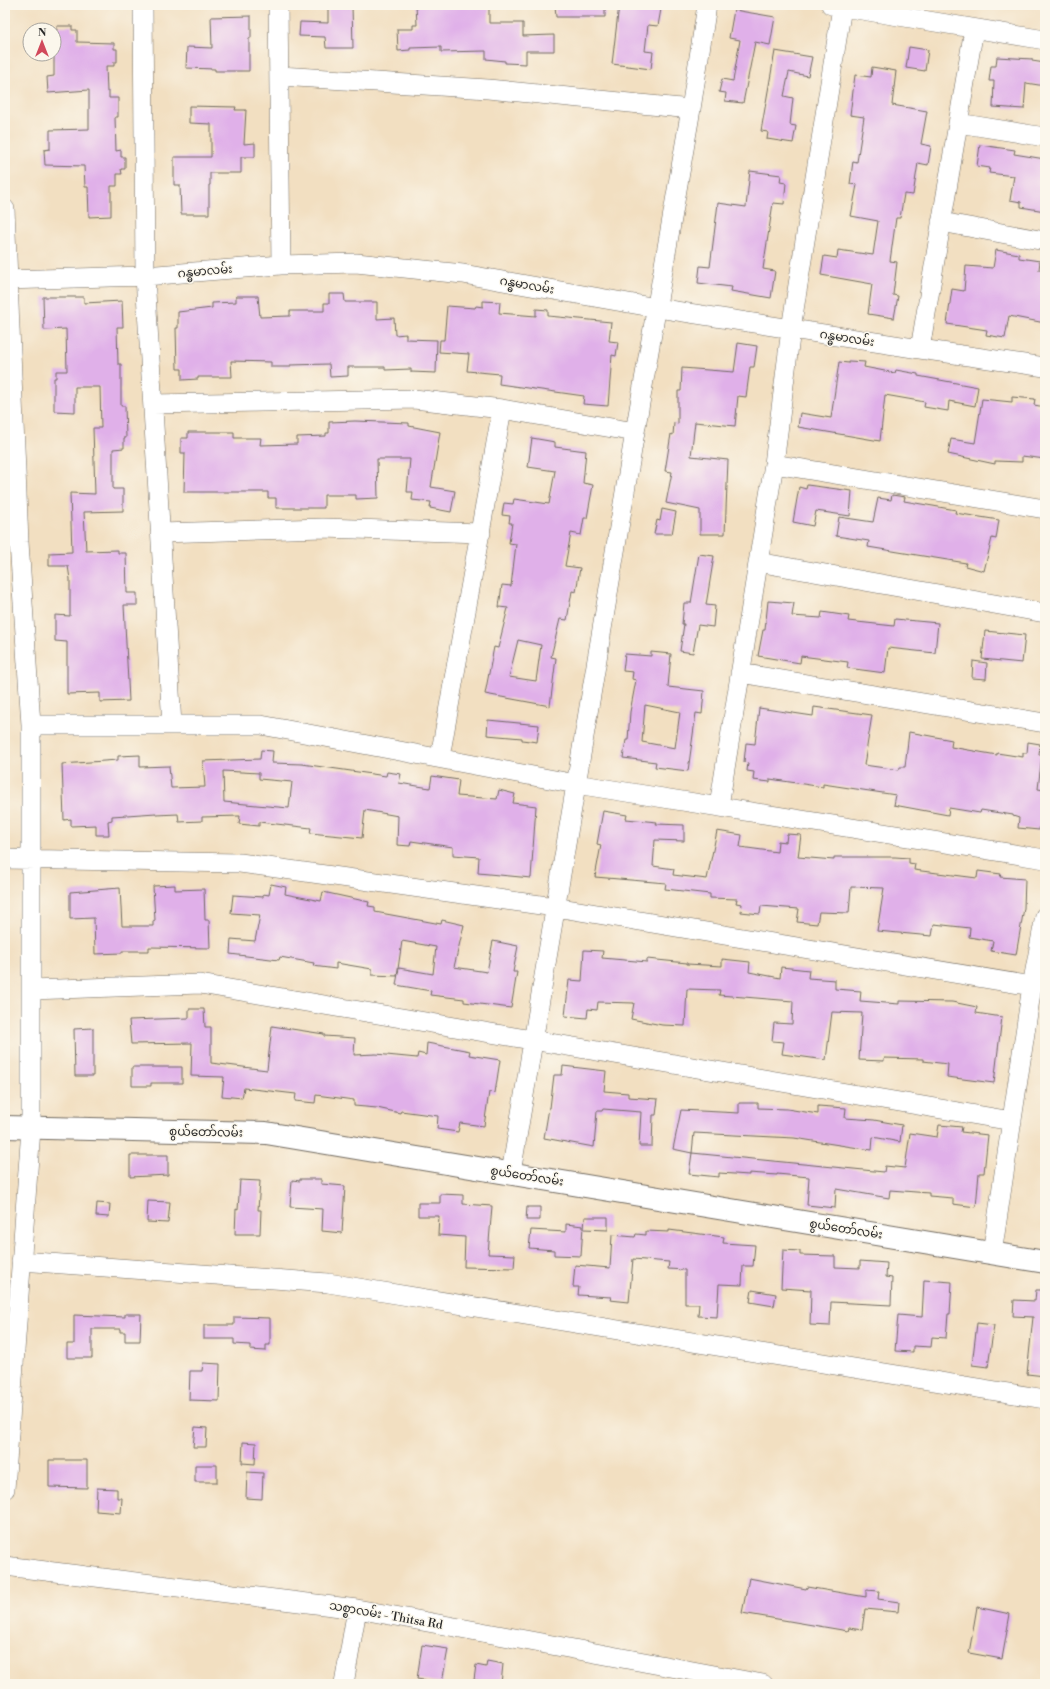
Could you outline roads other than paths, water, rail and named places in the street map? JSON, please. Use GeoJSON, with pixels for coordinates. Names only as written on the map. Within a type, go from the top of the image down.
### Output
{"type":"FeatureCollection","features":[{"type":"Feature","properties":{"kind":"street"},"geometry":{"type":"LineString","coordinates":[[143,5],[145,276],[172,724]]}},
{"type":"Feature","properties":{"kind":"street"},"geometry":{"type":"LineString","coordinates":[[278,5],[281,265]]}},
{"type":"Feature","properties":{"kind":"street"},"geometry":{"type":"LineString","coordinates":[[511,1173],[635,432],[691,109],[706,5]]}},
{"type":"Feature","properties":{"kind":"street"},"geometry":{"type":"LineString","coordinates":[[719,806],[774,464],[791,329],[836,6],[1045,40]]}},
{"type":"Feature","properties":{"kind":"street"},"geometry":{"type":"LineString","coordinates":[[920,350],[974,29]]}},
{"type":"Feature","properties":{"kind":"street"},"geometry":{"type":"LineString","coordinates":[[280,76],[488,90],[691,109]]}},
{"type":"Feature","properties":{"kind":"street"},"geometry":{"type":"LineString","coordinates":[[958,124],[1045,137]]}},
{"type":"Feature","properties":{"kind":"street"},"geometry":{"type":"LineString","coordinates":[[5,209],[12,542],[30,724],[31,1129],[5,1490]]}},
{"type":"Feature","properties":{"kind":"street"},"geometry":{"type":"LineString","coordinates":[[941,222],[1045,241]]}},
{"type":"Feature","properties":{"kind":"street","name":"ဂန္ဓမာလမ်း"},"geometry":{"type":"LineString","coordinates":[[6,280],[145,276],[281,265],[356,263],[463,274],[656,308],[920,350],[1045,367]]}},
{"type":"Feature","properties":{"kind":"street"},"geometry":{"type":"LineString","coordinates":[[153,404],[414,399],[502,409],[635,432]]}},
{"type":"Feature","properties":{"kind":"street"},"geometry":{"type":"LineString","coordinates":[[440,757],[502,409]]}},
{"type":"Feature","properties":{"kind":"street"},"geometry":{"type":"LineString","coordinates":[[774,464],[1045,509]]}},
{"type":"Feature","properties":{"kind":"street"},"geometry":{"type":"LineString","coordinates":[[160,533],[323,528],[481,533]]}},
{"type":"Feature","properties":{"kind":"street"},"geometry":{"type":"LineString","coordinates":[[758,562],[1045,613]]}},
{"type":"Feature","properties":{"kind":"street"},"geometry":{"type":"LineString","coordinates":[[740,673],[1045,723]]}},
{"type":"Feature","properties":{"kind":"street"},"geometry":{"type":"LineString","coordinates":[[30,724],[260,724],[576,784],[1045,859]]}},
{"type":"Feature","properties":{"kind":"street"},"geometry":{"type":"LineString","coordinates":[[5,859],[240,863],[555,907],[1032,986]]}},
{"type":"Feature","properties":{"kind":"street"},"geometry":{"type":"LineString","coordinates":[[992,1254],[1032,986],[1045,916]]}},
{"type":"Feature","properties":{"kind":"street"},"geometry":{"type":"LineString","coordinates":[[30,990],[200,984],[1012,1121]]}},
{"type":"Feature","properties":{"kind":"street","name":"စွယ်တော်လမ်း"},"geometry":{"type":"LineString","coordinates":[[5,1127],[31,1129],[266,1133],[1045,1262]]}},
{"type":"Feature","properties":{"kind":"street"},"geometry":{"type":"LineString","coordinates":[[21,1261],[328,1283],[1045,1398]]}},
{"type":"Feature","properties":{"kind":"street","name":"သစ္စာလမ်း - Thitsa Rd"},"geometry":{"type":"LineString","coordinates":[[5,1566],[357,1609],[763,1684]]}},
{"type":"Feature","properties":{"kind":"street"},"geometry":{"type":"LineString","coordinates":[[344,1684],[357,1609]]}}]}
